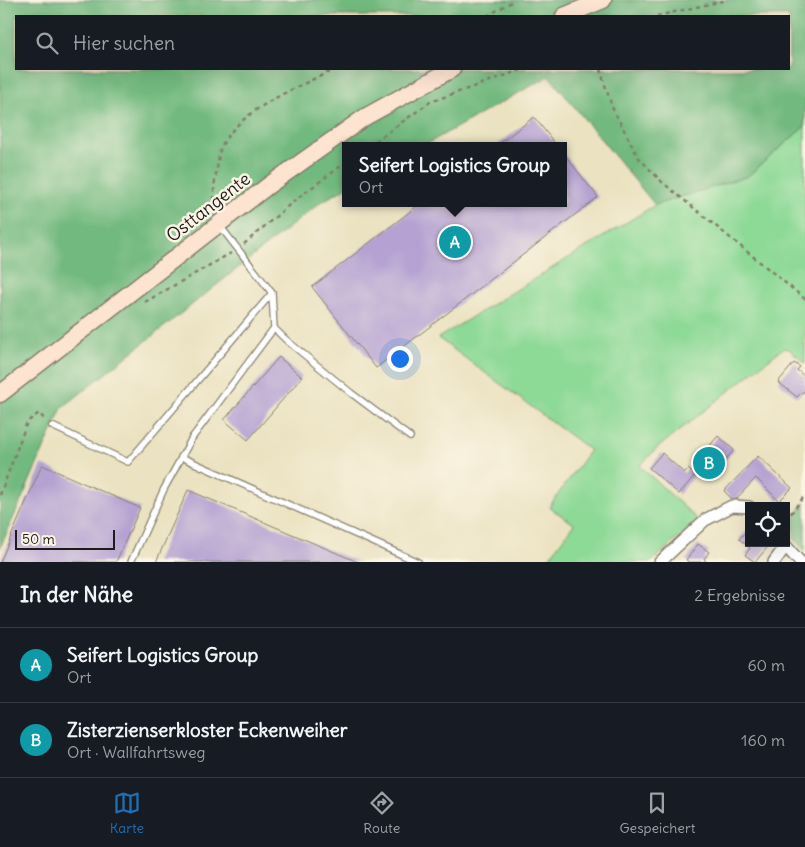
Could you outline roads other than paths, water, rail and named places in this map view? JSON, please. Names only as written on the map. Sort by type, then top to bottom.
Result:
[{"type":"main road","points":[[566,15],[603,0]]},
{"type":"main road","name":"Osttangente","points":[[0,394],[269,185],[365,117],[450,70]]},
{"type":"street","points":[[660,562],[705,520],[732,506],[745,507]]},
{"type":"street","points":[[774,562],[783,547]]},
{"type":"street","points":[[786,547],[800,562]]},
{"type":"lane","points":[[219,224],[272,293],[274,328],[284,339],[350,392],[410,437]]},
{"type":"lane","points":[[52,426],[128,462],[272,293]]},
{"type":"lane","points":[[131,562],[164,488],[192,438],[274,328]]},
{"type":"lane","points":[[181,457],[418,562]]},
{"type":"place","name":"Seifert Logistics Group","points":[[455,242]]},
{"type":"place","name":"Zisterzienserkloster Eckenweiher","points":[[709,463]]}]
